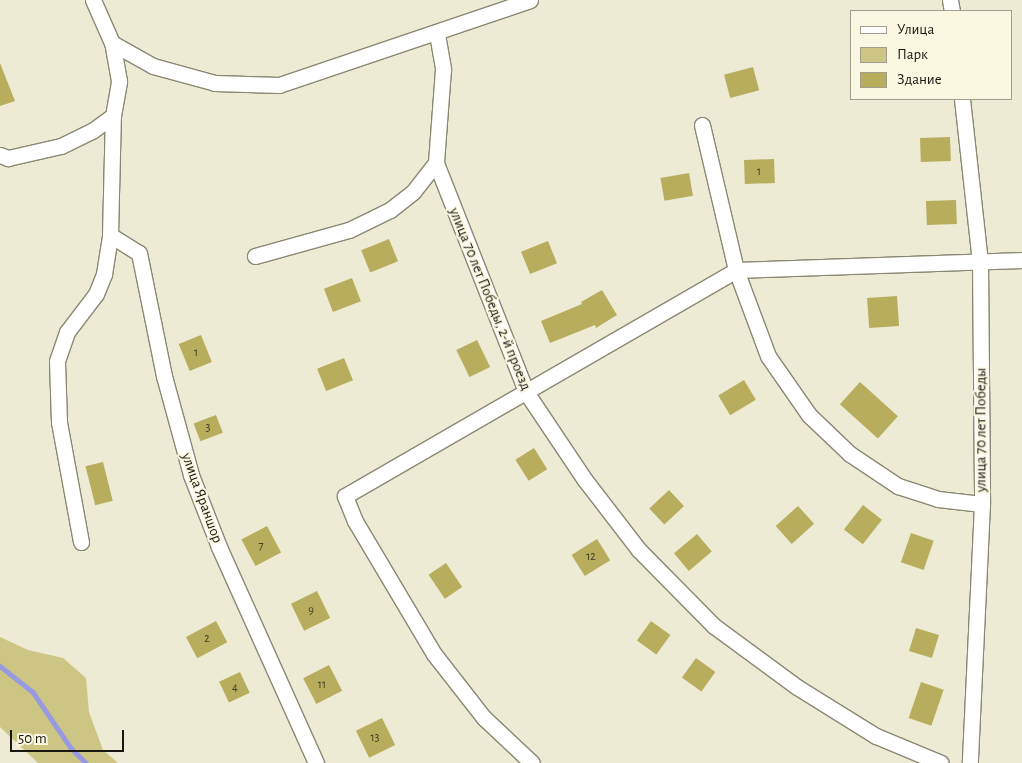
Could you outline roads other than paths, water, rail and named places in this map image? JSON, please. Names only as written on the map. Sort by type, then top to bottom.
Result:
[{"type":"street","points":[[81,542],[59,422],[57,361],[67,332],[99,288],[104,274],[110,235],[113,116],[119,81],[112,43],[93,0]]},
{"type":"street","points":[[112,43],[153,66],[215,83],[279,85],[437,34],[530,0]]},
{"type":"street","name":"улица 70 лет Победы, 2-й проезд","points":[[437,34],[443,69],[436,163],[526,392],[585,480],[639,550],[714,626],[797,687],[876,736],[941,763]]},
{"type":"street","name":"улица 70 лет Победы","points":[[962,100],[980,261],[982,504],[970,763]]},
{"type":"street","points":[[0,155],[8,158],[61,146],[92,131],[113,116]]},
{"type":"street","points":[[702,125],[736,270],[768,356],[809,415],[850,454],[898,486],[938,499],[982,504]]},
{"type":"street","points":[[255,256],[349,230],[390,210],[413,192],[436,163]]},
{"type":"street","name":"улица Яраншор","points":[[110,235],[140,253],[164,376],[191,475],[219,547],[316,763]]},
{"type":"street","points":[[532,763],[484,718],[434,654],[355,521],[345,496],[736,270],[1022,260]]},
{"type":"waterway","points":[[0,666],[33,692],[71,748],[86,763]]}]
